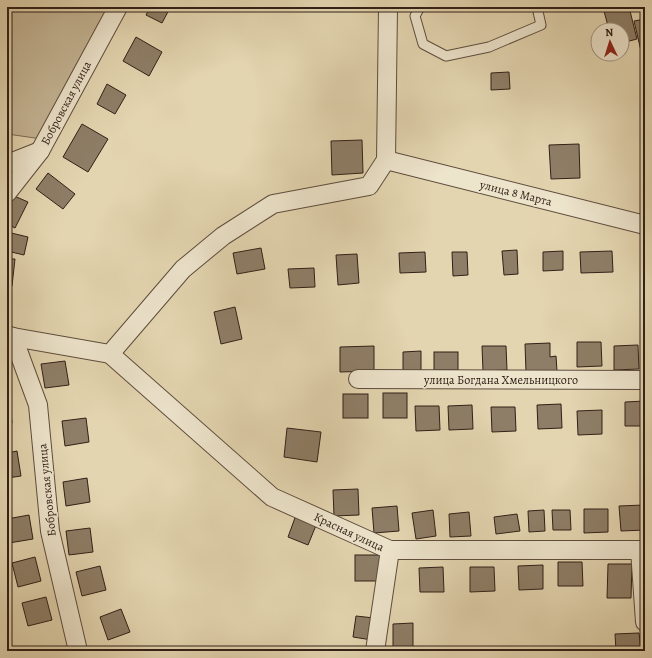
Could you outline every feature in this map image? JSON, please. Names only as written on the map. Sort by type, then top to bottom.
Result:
[{"type":"street","name":"Бобровская улица","points":[[7,193],[40,151],[118,7]]},
{"type":"street","points":[[10,336],[110,354],[183,269],[223,236],[274,204],[369,186],[386,160],[388,7]]},
{"type":"street","points":[[7,164],[40,151]]},
{"type":"street","name":"улица 8 Марта","points":[[386,160],[645,225]]},
{"type":"street","name":"Бобровская улица","points":[[10,336],[38,405],[50,531],[78,651]]},
{"type":"street","name":"Красная улица","points":[[110,354],[272,497],[390,550],[642,550]]},
{"type":"street","name":"улица Богдана Хмельницкого","points":[[358,379],[645,380]]},
{"type":"street","points":[[375,651],[390,550]]},
{"type":"street","points":[[642,550],[645,622]]},
{"type":"lane","points":[[420,7],[415,16],[423,44],[446,56],[488,47],[541,25],[537,7]]},
{"type":"shaded area","points":[[7,7],[112,7],[42,139],[7,134]]},
{"type":"building","points":[[150,7],[170,8],[162,23],[146,15]]},
{"type":"building","points":[[620,7],[629,7],[637,39],[630,41],[630,22],[607,22],[604,11]]},
{"type":"building","points":[[645,19],[645,54],[642,55],[634,21]]},
{"type":"building","points":[[136,37],[162,52],[149,76],[123,61]]},
{"type":"building","points":[[509,72],[510,89],[491,90],[491,73]]},
{"type":"building","points":[[107,84],[126,95],[115,114],[97,104]]},
{"type":"building","points":[[82,124],[108,139],[88,172],[63,157]]},
{"type":"building","points":[[362,140],[363,173],[332,175],[331,141]]},
{"type":"building","points":[[579,144],[580,178],[551,179],[549,145]]},
{"type":"building","points":[[48,173],[75,194],[63,209],[36,189]]},
{"type":"building","points":[[12,195],[28,202],[15,228],[7,224],[7,204]]},
{"type":"building","points":[[7,232],[28,237],[24,255],[7,251]]},
{"type":"building","points":[[261,248],[265,269],[237,274],[233,253]]},
{"type":"building","points":[[517,250],[518,274],[504,275],[502,251]]},
{"type":"building","points":[[563,251],[563,270],[543,271],[543,252]]},
{"type":"building","points":[[612,251],[613,272],[581,273],[580,252]]},
{"type":"building","points":[[425,252],[426,272],[400,273],[399,253]]},
{"type":"building","points":[[452,252],[467,252],[468,275],[453,276]]},
{"type":"building","points":[[357,254],[359,283],[338,285],[336,255]]},
{"type":"building","points":[[7,259],[15,259],[12,286],[7,286]]},
{"type":"building","points":[[314,268],[315,287],[290,288],[288,269]]},
{"type":"building","points":[[235,307],[242,339],[221,344],[214,312]]},
{"type":"building","points":[[577,342],[601,342],[602,366],[577,367]]},
{"type":"building","points":[[550,343],[550,357],[556,356],[557,371],[526,372],[525,344]]},
{"type":"building","points":[[638,345],[639,369],[614,370],[614,346]]},
{"type":"building","points":[[374,346],[374,371],[340,372],[340,347]]},
{"type":"building","points":[[482,346],[506,346],[507,370],[483,371]]},
{"type":"building","points":[[421,351],[421,372],[403,372],[403,352]]},
{"type":"building","points":[[434,352],[458,352],[458,370],[434,370]]},
{"type":"building","points":[[65,361],[69,385],[45,388],[41,364]]},
{"type":"building","points":[[383,393],[407,393],[407,418],[383,418]]},
{"type":"building","points":[[343,394],[368,394],[368,418],[343,418]]},
{"type":"building","points":[[7,399],[9,399],[12,423],[7,424]]},
{"type":"building","points":[[645,401],[645,426],[625,426],[625,402]]},
{"type":"building","points":[[561,404],[562,428],[538,429],[537,405]]},
{"type":"building","points":[[472,405],[473,429],[449,430],[448,406]]},
{"type":"building","points":[[415,406],[439,406],[440,430],[416,431]]},
{"type":"building","points":[[491,407],[515,407],[516,431],[492,432]]},
{"type":"building","points":[[602,410],[602,434],[578,435],[577,411]]},
{"type":"building","points":[[86,418],[89,442],[65,446],[62,421]]},
{"type":"building","points":[[287,428],[321,432],[317,462],[284,457]]},
{"type":"building","points":[[17,451],[21,476],[7,478],[7,453]]},
{"type":"building","points":[[87,478],[90,502],[66,506],[63,482]]},
{"type":"building","points":[[358,489],[359,515],[334,516],[333,490]]},
{"type":"building","points":[[644,505],[645,530],[621,531],[619,506]]},
{"type":"building","points":[[397,506],[399,531],[374,533],[372,508]]},
{"type":"building","points":[[584,509],[608,509],[608,532],[584,533]]},
{"type":"building","points":[[433,510],[436,536],[416,539],[412,513]]},
{"type":"building","points":[[544,510],[545,531],[529,532],[528,511]]},
{"type":"building","points":[[552,510],[570,510],[571,530],[553,530]]},
{"type":"building","points":[[469,512],[471,536],[450,537],[449,514]]},
{"type":"building","points":[[517,514],[520,531],[496,534],[494,517]]},
{"type":"building","points":[[29,515],[33,539],[9,543],[7,519]]},
{"type":"building","points":[[296,515],[317,523],[308,545],[288,537]]},
{"type":"building","points":[[90,528],[93,552],[69,555],[66,531]]},
{"type":"building","points":[[355,555],[380,555],[380,581],[355,581]]},
{"type":"building","points":[[35,557],[41,581],[18,587],[12,563]]},
{"type":"building","points":[[558,562],[582,562],[583,586],[558,586]]},
{"type":"building","points":[[608,564],[632,564],[631,598],[607,598]]},
{"type":"building","points":[[543,565],[543,589],[519,590],[518,566]]},
{"type":"building","points":[[100,566],[106,590],[82,596],[76,572]]},
{"type":"building","points":[[443,567],[444,592],[420,592],[419,568]]},
{"type":"building","points":[[470,567],[494,567],[495,591],[470,592]]},
{"type":"building","points":[[46,597],[52,620],[28,626],[22,603]]},
{"type":"building","points":[[121,609],[130,632],[108,640],[100,617]]},
{"type":"building","points":[[356,616],[374,618],[372,640],[353,637]]},
{"type":"building","points":[[413,623],[413,651],[393,651],[393,624]]},
{"type":"building","points":[[639,633],[641,651],[616,651],[615,634]]}]
